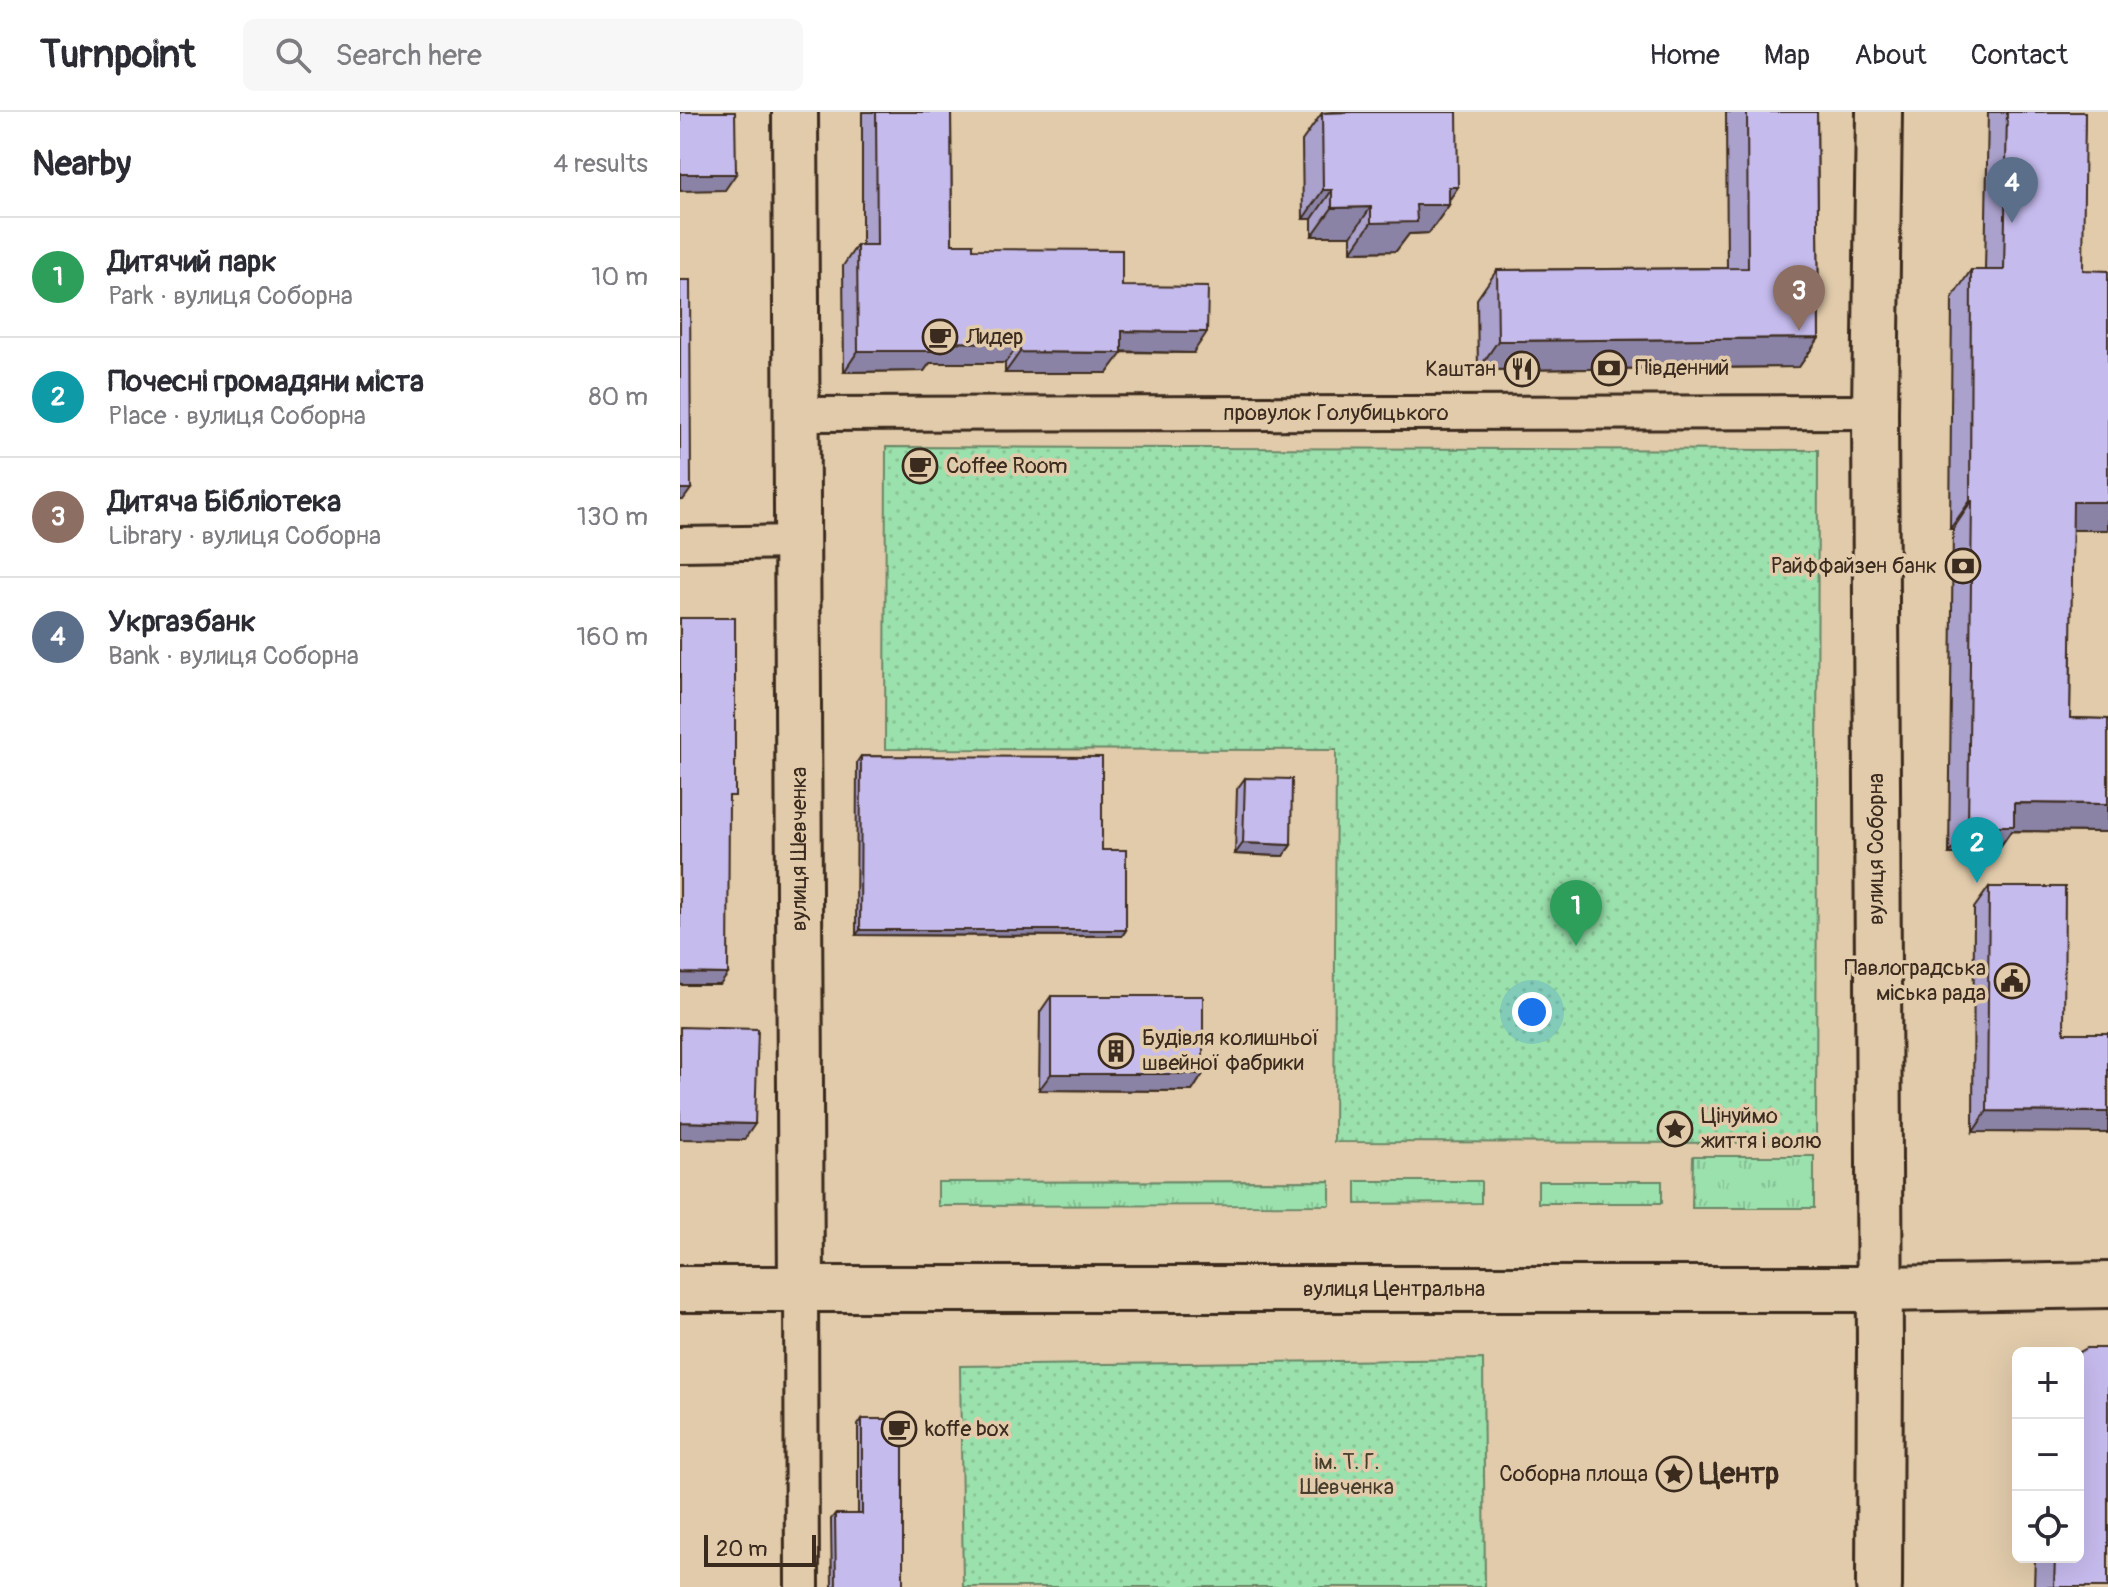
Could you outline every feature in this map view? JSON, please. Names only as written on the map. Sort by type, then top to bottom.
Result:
[{"type":"street","name":"вулиця Шевченка","points":[[795,112],[802,1587]]},
{"type":"street","name":"вулиця Соборна","points":[[1879,112],[1875,412],[1879,1587]]},
{"type":"street","name":"провулок Голубицького","points":[[797,414],[1875,412]]},
{"type":"street","points":[[680,544],[797,542]]},
{"type":"street","name":"вулиця Центральна","points":[[680,1289],[1880,1289],[2108,1285]]},
{"type":"green space","points":[[886,447],[1818,450],[1816,1143],[1334,1142],[1336,750],[885,749]]},
{"type":"green space","points":[[1693,1156],[1814,1156],[1814,1208],[1692,1208]]},
{"type":"green space","points":[[1330,1181],[1330,1205],[938,1206],[938,1182]]},
{"type":"green space","points":[[1356,1181],[1481,1181],[1481,1203],[1356,1204]]},
{"type":"green space","points":[[1538,1181],[1662,1181],[1662,1203],[1538,1203]]},
{"type":"green space","name":"ім. Т. Г. Шевченка","points":[[1483,1359],[1485,1587],[963,1587],[960,1366]]},
{"type":"building","points":[[680,112],[735,112],[736,174],[680,174]]},
{"type":"building","points":[[876,112],[951,112],[952,244],[973,244],[973,249],[1122,250],[1122,286],[1208,287],[1207,332],[1122,331],[1122,353],[1020,352],[1020,343],[938,342],[938,351],[858,351],[857,245],[877,245]]},
{"type":"building","points":[[1457,112],[1458,187],[1449,187],[1449,205],[1416,205],[1417,222],[1371,223],[1371,207],[1332,208],[1332,190],[1323,190],[1322,113]]},
{"type":"building","points":[[1747,112],[1817,112],[1819,338],[1498,341],[1497,270],[1748,268]]},
{"type":"building","points":[[2007,112],[2085,112],[2083,270],[2108,271],[2108,502],[2073,502],[2070,718],[2108,719],[2108,804],[2014,803],[2014,826],[1968,826],[1971,270],[2004,270]]},
{"type":"building","points":[[680,280],[690,280],[691,489],[680,489]]},
{"type":"building","points":[[680,618],[735,618],[735,796],[729,796],[728,974],[680,973]]},
{"type":"building","points":[[861,756],[1102,757],[1102,850],[1126,850],[1126,930],[860,930]]},
{"type":"building","points":[[1245,778],[1292,779],[1291,845],[1243,843]]},
{"type":"building","name":"Павлоградська міська рада","points":[[1989,887],[2065,887],[2064,1033],[2108,1033],[2108,1112],[1987,1111]]},
{"type":"building","name":"Будівля колишньої швейної фабрики","points":[[1051,996],[1203,996],[1203,1074],[1051,1074]]},
{"type":"building","points":[[680,1027],[758,1029],[755,1124],[680,1122]]},
{"type":"building","points":[[2108,1348],[2108,1587],[2054,1587],[2055,1563],[2084,1563],[2084,1350]]},
{"type":"building","points":[[862,1419],[903,1419],[903,1587],[836,1587],[835,1514],[862,1514]]},
{"type":"place","name":"Укргазбанк","points":[[2012,223]]},
{"type":"place","name":"Дитяча Бiблiотека","points":[[1799,331]]},
{"type":"place","name":"Лидер","points":[[940,337]]},
{"type":"place","name":"Пiвденний","points":[[1609,368]]},
{"type":"place","name":"Каштан","points":[[1522,369]]},
{"type":"place","name":"Coffee Room","points":[[920,466]]},
{"type":"place","name":"Райффайзен банк","points":[[1963,566]]},
{"type":"place","name":"Почесні громадяни міста","points":[[1977,883]]},
{"type":"place","name":"Дитячий парк","points":[[1576,946]]},
{"type":"place","name":"Павлоградська міська рада","points":[[2012,981]]},
{"type":"place","name":"Будівля колишньої швейної фабрики","points":[[1116,1051]]},
{"type":"place","name":"Цінуймо життя і волю","points":[[1675,1129]]},
{"type":"place","name":"koffe box","points":[[899,1429]]},
{"type":"place","name":"Соборна площа","points":[[1674,1474]]},
{"type":"district","name":"Центр","points":[[1739,1473]]}]
